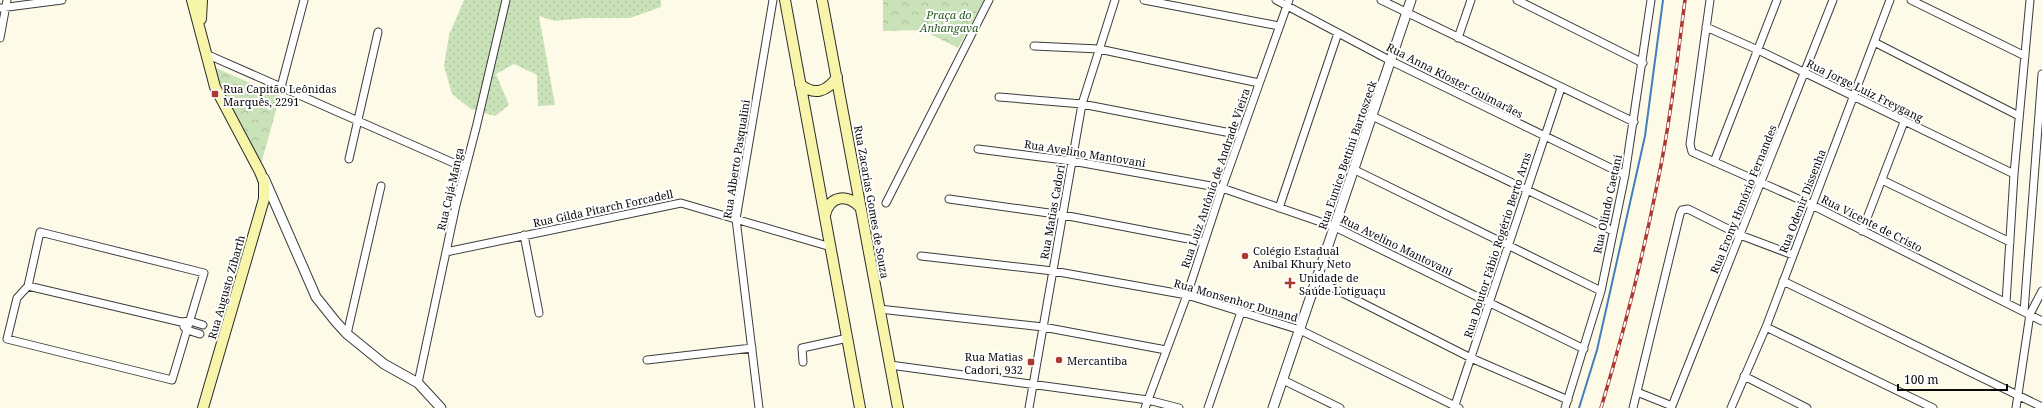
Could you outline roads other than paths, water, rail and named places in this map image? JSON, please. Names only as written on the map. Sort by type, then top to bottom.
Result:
[{"type":"main road","name":"Rua Augusto Zibarth","points":[[195,0],[206,54],[217,92],[264,182],[264,199],[203,408]]},
{"type":"main road","name":"Rua Zacarias Gomes de Souza","points":[[822,0],[898,408]]},
{"type":"main road","points":[[786,3],[860,408]]},
{"type":"main road","points":[[800,84],[807,90],[815,92],[824,90],[832,85],[837,78]]},
{"type":"main road","points":[[825,215],[827,207],[832,201],[839,198],[847,198],[860,207]]},
{"type":"street","points":[[0,38],[3,8],[7,0]]},
{"type":"street","points":[[3,8],[62,0]]},
{"type":"street","points":[[281,87],[304,0]]},
{"type":"street","name":"Rua Cajá-Manga","points":[[418,383],[465,168],[506,0]]},
{"type":"street","name":"Rua Alberto Pasqualini","points":[[759,408],[736,219],[773,0]]},
{"type":"street","points":[[886,203],[989,0]]},
{"type":"street","name":"Rua Matias Cadori","points":[[1029,408],[1082,104],[1115,0]]},
{"type":"street","points":[[1144,0],[1279,26]]},
{"type":"street","name":"Rua Anna Kloster Guimarães","points":[[1276,0],[1288,3],[1338,33],[1545,137],[1625,175]]},
{"type":"street","points":[[1381,0],[1634,122]]},
{"type":"street","name":"Rua Eunice Bettini Bartoszeck","points":[[1274,408],[1411,0]]},
{"type":"street","points":[[1458,38],[1471,0]]},
{"type":"street","points":[[1517,0],[1643,63]]},
{"type":"street","name":"Rua Olindo Caetani","points":[[1565,408],[1601,291],[1625,175],[1643,63],[1651,0]]},
{"type":"street","points":[[1706,27],[1710,0]]},
{"type":"street","points":[[1714,162],[1777,0]]},
{"type":"street","name":"Rua Erony Honório Fernandes","points":[[1637,392],[1672,406],[1833,0]]},
{"type":"street","name":"Rua Odenir Dissenha","points":[[1731,408],[1766,327],[1890,0]]},
{"type":"street","points":[[1911,0],[2025,56]]},
{"type":"street","points":[[2006,303],[2014,174],[2030,0]]},
{"type":"street","points":[[771,10],[774,5],[786,3]]},
{"type":"street","name":"Rua Luiz Antônio de Andrade Vieira","points":[[1145,408],[1187,295],[1222,188],[1288,3]]},
{"type":"street","name":"Rua Jorge Luiz Freygang","points":[[1706,27],[1758,50],[2014,174]]},
{"type":"street","name":"Rua Vicente de Cristo","points":[[1706,27],[1691,149],[1694,154],[1761,182],[1812,206],[2042,321]]},
{"type":"street","points":[[349,159],[378,32]]},
{"type":"street","points":[[1279,208],[1338,33]]},
{"type":"street","points":[[1874,42],[2019,116]]},
{"type":"street","points":[[1034,46],[1099,49],[1259,83]]},
{"type":"street","points":[[206,54],[465,168]]},
{"type":"street","points":[[2016,408],[2027,313],[2039,159],[2042,74]]},
{"type":"street","name":"Rua Doutor Fábio Rogério Berto Arns","points":[[1456,407],[1561,88]]},
{"type":"street","points":[[999,97],[1082,104],[1241,135]]},
{"type":"street","points":[[1372,116],[1613,231]]},
{"type":"street","points":[[1862,231],[1904,122]]},
{"type":"street","name":"Rua Avelino Mantovani","points":[[978,149],[1072,161],[1222,188],[1335,226],[1584,349]]},
{"type":"street","points":[[1355,170],[1601,291]]},
{"type":"street","points":[[260,172],[275,202],[316,297],[347,334],[384,364],[418,383],[441,408]]},
{"type":"street","points":[[1882,180],[2010,242]]},
{"type":"street","points":[[347,334],[381,186]]},
{"type":"street","points":[[949,199],[1063,215],[1204,242]]},
{"type":"street","name":"Rua Gilda Pitarch Forcadell","points":[[446,252],[681,203],[831,247]]},
{"type":"street","points":[[1633,408],[1682,210],[1688,210],[1740,235],[1793,255]]},
{"type":"street","points":[[40,232],[204,274],[172,380],[7,339],[17,298],[28,286],[40,232]]},
{"type":"street","points":[[524,236],[539,313]]},
{"type":"street","name":"Rua Monsenhor Dunand","points":[[921,256],[1053,271],[1187,295],[1300,330],[1456,407]]},
{"type":"street","points":[[1317,280],[1471,358],[1568,400]]},
{"type":"street","points":[[1783,281],[2042,407]]},
{"type":"street","points":[[28,286],[180,322],[190,321],[203,325]]},
{"type":"street","points":[[2027,313],[2042,291]]},
{"type":"street","points":[[880,309],[1043,327],[1166,350]]},
{"type":"street","points":[[1208,408],[1241,312]]},
{"type":"street","points":[[180,322],[187,330],[200,334]]},
{"type":"street","points":[[1766,327],[1933,408]]},
{"type":"street","points":[[803,362],[801,350],[804,346],[848,338]]},
{"type":"street","points":[[647,360],[752,348]]},
{"type":"street","points":[[890,365],[1148,400],[1179,408]]},
{"type":"street","points":[[1744,376],[1807,408]]},
{"type":"street","points":[[1283,380],[1340,408]]},
{"type":"waterway","points":[[1579,408],[1597,350],[1645,136],[1663,0]]},
{"type":"railway","points":[[1601,408],[1632,298],[1662,162],[1685,0]]},
{"type":"place","name":"Rua Capitão Leônidas Marquês, 2291","points":[[215,94]]},
{"type":"place","name":"Colégio Estadual Anibal Khury Neto","points":[[1245,256]]},
{"type":"place","name":"Unidade de Saúde Lotiguaçu","points":[[1290,283]]},
{"type":"place","name":"Mercantiba","points":[[1059,360]]},
{"type":"place","name":"Rua Matias Cadori, 932","points":[[1031,362]]},
{"type":"park label","name":"Praça do Anhangava","points":[[949,20]]}]
